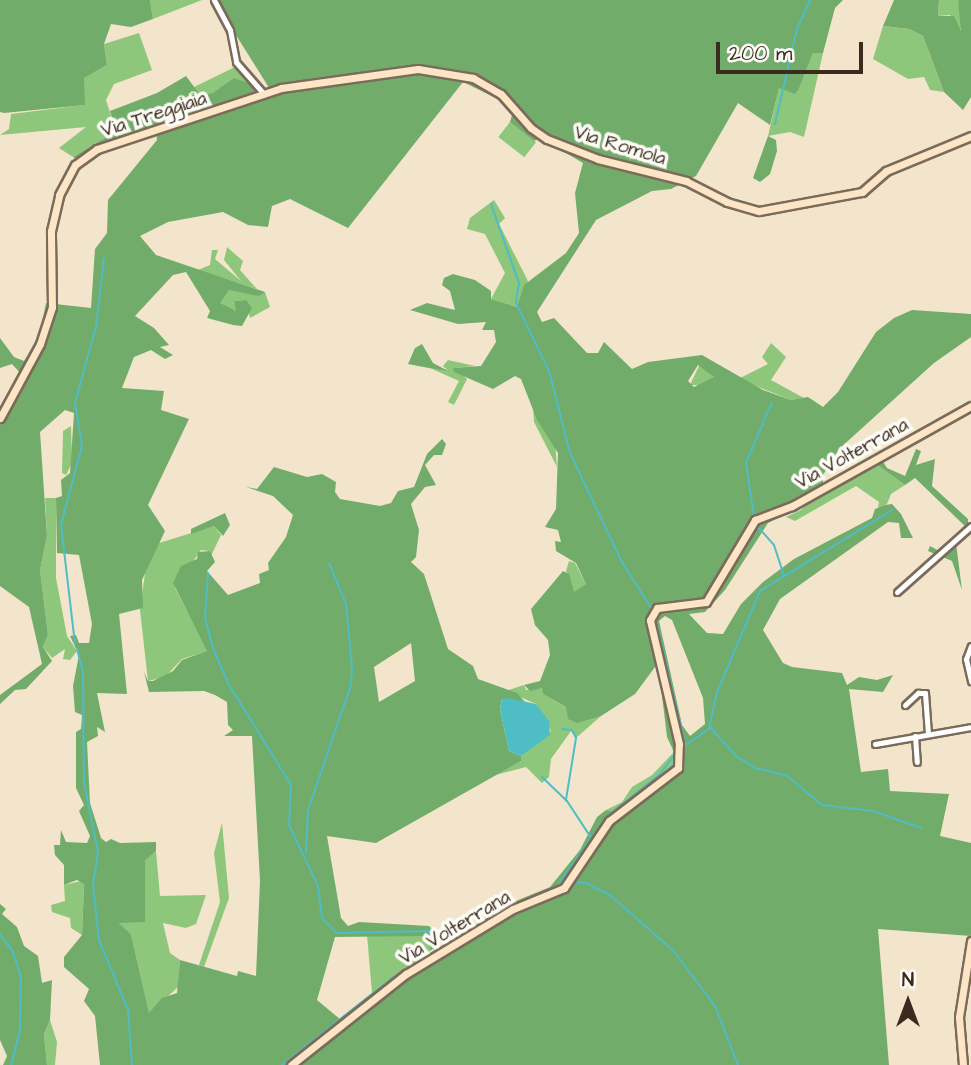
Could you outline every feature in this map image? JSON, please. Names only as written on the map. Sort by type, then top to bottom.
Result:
[{"type":"street","points":[[214,0],[230,30],[236,62],[264,94]]},
{"type":"street","name":"Via Romola","points":[[264,94],[281,88],[418,69],[461,75],[501,94],[531,128],[547,139],[598,159],[686,181],[727,202],[759,211],[862,192],[886,171],[971,136]]},
{"type":"street","name":"Via Treggiaia","points":[[0,418],[40,344],[52,307],[51,231],[60,195],[75,165],[97,149],[264,94]]},
{"type":"street","name":"Via Volterrana","points":[[291,1065],[406,974],[513,909],[564,888],[601,830],[678,768],[680,748],[654,612],[706,602],[755,520],[792,506],[869,458],[900,447],[945,417],[971,406]]},
{"type":"street","points":[[897,592],[971,526]]},
{"type":"street","points":[[971,646],[966,659],[971,681]]},
{"type":"street","points":[[905,705],[918,693],[925,693],[928,734]]},
{"type":"street","points":[[875,744],[971,727]]},
{"type":"street","points":[[915,736],[917,762]]},
{"type":"street","points":[[963,1065],[960,1017],[971,941]]},
{"type":"green space","points":[[0,0],[150,0],[153,19],[131,27],[111,24],[104,44],[107,65],[84,78],[85,105],[4,113],[0,112]]},
{"type":"green space","points":[[150,0],[202,0],[153,19]]},
{"type":"green space","points":[[214,0],[843,0],[835,8],[823,53],[813,53],[799,89],[795,94],[779,88],[770,125],[738,103],[696,176],[671,189],[652,191],[596,220],[537,312],[542,322],[554,318],[587,353],[598,353],[604,342],[632,369],[648,362],[702,355],[763,390],[791,400],[808,397],[823,407],[838,392],[876,332],[894,318],[912,310],[971,314],[971,337],[934,363],[839,449],[823,475],[823,495],[768,523],[725,590],[705,612],[689,614],[707,633],[723,634],[741,604],[763,582],[794,559],[872,518],[875,509],[885,505],[892,504],[901,514],[913,538],[901,538],[899,523],[888,522],[780,599],[763,630],[783,663],[792,667],[842,673],[847,685],[859,677],[877,680],[893,675],[883,692],[849,689],[861,772],[888,769],[890,791],[949,794],[940,836],[971,843],[971,936],[878,929],[889,1065],[100,1065],[95,1016],[84,1001],[89,989],[64,967],[64,957],[82,935],[84,884],[77,880],[64,885],[64,865],[55,855],[54,845],[60,845],[61,830],[66,842],[87,843],[90,836],[79,811],[84,805],[76,788],[76,732],[81,729],[82,715],[75,712],[73,686],[79,655],[70,636],[76,635],[79,643],[89,643],[92,624],[79,555],[57,553],[56,498],[62,496],[61,480],[70,473],[74,413],[65,410],[40,432],[47,536],[40,570],[48,635],[43,647],[52,661],[26,689],[15,690],[0,704],[0,695],[42,664],[29,607],[0,586],[0,418],[22,375],[12,364],[0,368],[0,338],[14,357],[24,361],[39,338],[46,303],[91,308],[95,249],[107,233],[108,200],[157,140],[156,130],[80,161],[73,157],[116,131],[110,111],[157,93],[186,76],[201,96],[213,93],[234,78],[271,91]],"holes":[[[463,82],[498,99],[512,115],[510,122],[534,141],[540,138],[583,163],[575,193],[579,233],[566,253],[524,285],[517,307],[491,299],[491,291],[475,280],[453,274],[444,278],[442,285],[450,291],[455,310],[427,303],[410,310],[458,324],[486,322],[482,330],[494,330],[496,342],[481,366],[453,368],[454,372],[493,389],[515,376],[521,379],[537,420],[558,453],[556,509],[545,527],[558,530],[561,542],[555,541],[556,551],[576,563],[586,584],[574,592],[569,574],[563,571],[531,609],[535,625],[548,640],[550,655],[540,681],[524,685],[530,691],[542,688],[543,694],[566,707],[568,719],[577,723],[601,716],[635,694],[658,663],[667,737],[674,752],[680,753],[678,768],[620,813],[606,810],[597,817],[580,850],[550,887],[506,905],[341,1020],[317,1000],[335,937],[427,936],[430,951],[444,940],[440,936],[448,933],[445,930],[437,934],[429,926],[359,922],[348,926],[341,918],[327,836],[376,843],[521,761],[521,756],[509,751],[500,709],[502,699],[525,702],[517,693],[478,679],[473,666],[448,649],[424,574],[411,562],[416,557],[419,530],[411,504],[425,487],[436,485],[425,465],[434,455],[442,455],[446,444],[442,439],[427,454],[414,487],[398,491],[391,503],[380,506],[340,499],[335,492],[336,482],[322,474],[307,477],[274,467],[257,489],[246,487],[273,496],[293,515],[286,537],[268,563],[269,570],[259,574],[260,583],[228,595],[207,571],[215,562],[210,551],[198,552],[197,559],[181,566],[173,583],[207,651],[182,660],[173,671],[153,681],[148,681],[144,672],[149,692],[204,691],[227,702],[228,725],[233,730],[224,736],[252,736],[260,881],[256,976],[238,971],[237,976],[180,960],[177,993],[162,998],[149,1013],[131,934],[119,923],[145,922],[145,861],[156,851],[156,842],[120,843],[111,839],[106,842],[101,838],[90,803],[87,742],[98,736],[97,727],[105,732],[97,693],[127,694],[119,614],[143,608],[142,580],[165,531],[148,505],[189,419],[161,410],[164,391],[122,388],[134,357],[151,350],[165,359],[173,355],[160,347],[169,345],[154,328],[135,316],[173,275],[186,272],[210,311],[207,318],[233,325],[242,326],[252,308],[246,300],[234,301],[236,311],[220,303],[229,290],[259,296],[265,292],[156,255],[140,236],[168,222],[223,212],[248,225],[268,227],[272,206],[290,199],[348,228]],[[698,365],[714,377],[694,387],[688,381]],[[665,616],[672,620],[703,698],[705,724],[690,736],[682,725],[659,621]],[[411,643],[415,681],[379,702],[374,667]]]},
{"type":"green space","points":[[894,0],[939,0],[938,16],[954,16],[961,31],[958,0],[971,0],[971,97],[963,110],[944,92],[923,36],[909,29],[883,26]]},
{"type":"green space","points":[[939,0],[958,0],[964,31],[956,27],[950,15],[938,16]]},
{"type":"green space","points":[[883,26],[909,29],[923,36],[944,92],[930,90],[924,77],[908,79],[873,59]]},
{"type":"green space","points":[[139,33],[152,70],[114,84],[106,100],[116,131],[73,157],[59,148],[86,127],[0,135],[9,129],[11,114],[84,105],[83,78],[107,65],[104,44]]},
{"type":"green space","points":[[813,53],[823,53],[804,137],[790,132],[768,136],[779,87],[799,89]]},
{"type":"green space","points":[[237,66],[256,88],[234,79],[213,94],[200,96],[194,87]]},
{"type":"green space","points":[[510,122],[536,142],[524,157],[498,137]]},
{"type":"green space","points":[[768,136],[776,140],[777,151],[770,174],[760,182],[753,178]]},
{"type":"green space","points":[[494,200],[505,218],[499,224],[528,281],[517,307],[491,299],[505,273],[485,234],[467,229],[470,218]]},
{"type":"green space","points":[[227,247],[243,261],[240,270],[257,289],[198,270],[210,265],[212,250],[218,250],[215,259],[241,281],[224,260]]},
{"type":"green space","points":[[229,290],[265,292],[270,307],[250,318],[246,300],[234,301],[237,311],[228,309],[219,303]]},
{"type":"green space","points":[[771,343],[786,357],[771,380],[804,398],[791,400],[738,379],[768,364],[762,357]]},
{"type":"green space","points":[[422,344],[433,363],[450,372],[408,364],[415,348]]},
{"type":"green space","points":[[448,360],[475,366],[455,368],[467,379],[454,405],[448,402],[459,381],[430,368],[449,372],[443,366]]},
{"type":"green space","points":[[700,364],[714,377],[702,385],[690,385]]},
{"type":"green space","points":[[533,409],[555,442],[557,467],[534,422]]},
{"type":"green space","points":[[71,426],[72,463],[66,475],[62,473],[63,431]]},
{"type":"green space","points":[[916,449],[921,451],[916,465],[935,459],[932,486],[968,519],[968,529],[915,478],[905,485],[869,459],[878,454],[887,468],[905,476]]},
{"type":"green space","points":[[869,459],[905,485],[891,494],[887,504],[878,508],[879,502],[856,486],[795,521],[786,517],[801,510],[823,486]]},
{"type":"green space","points":[[45,498],[56,498],[56,578],[67,636],[77,651],[70,660],[63,659],[65,649],[52,658],[43,647],[48,635],[40,570],[47,536]]},
{"type":"green space","points":[[225,513],[230,525],[223,536],[214,526],[191,534],[191,529]]},
{"type":"green space","points":[[214,526],[221,535],[211,556],[209,551],[201,550],[175,588],[208,651],[182,659],[165,677],[148,681],[140,610],[145,573],[159,543]]},
{"type":"green space","points":[[958,538],[956,543],[962,590],[952,561],[928,551],[930,546],[941,552]]},
{"type":"green space","points":[[569,561],[575,563],[586,584],[574,593],[566,571]]},
{"type":"green space","points":[[524,685],[526,690],[543,688],[543,694],[585,718],[601,716],[576,738],[571,731],[551,759],[549,777],[542,783],[526,767],[495,775],[521,761],[521,756],[551,731],[536,704],[506,691]]},
{"type":"green space","points":[[674,752],[680,752],[678,768],[620,813],[606,810],[622,802],[632,787],[652,775]]},
{"type":"green space","points":[[222,823],[229,898],[204,967],[199,965],[220,902],[214,853]]},
{"type":"green space","points":[[156,851],[160,896],[206,895],[196,924],[186,928],[163,923],[170,953],[180,960],[178,987],[149,1014],[131,934],[119,923],[145,861]]},
{"type":"green space","points":[[81,881],[84,884],[82,935],[71,928],[70,918],[52,912],[51,905],[65,901],[64,885]]},
{"type":"green space","points":[[0,904],[6,909],[2,914],[17,927],[24,946],[38,956],[42,983],[52,980],[50,1020],[44,1034],[47,1065],[3,1065],[7,1056],[0,1040]]},
{"type":"green space","points":[[367,935],[427,936],[430,951],[372,993]]},
{"type":"green space","points":[[50,1020],[57,1042],[55,1065],[47,1065],[44,1034]]},
{"type":"water","points":[[502,699],[536,704],[549,721],[550,735],[521,756],[509,751],[500,709]]},
{"type":"waterway","points":[[775,124],[797,29],[810,0]]},
{"type":"waterway","points":[[491,204],[519,283],[516,303],[549,371],[570,453],[622,562],[653,611]]},
{"type":"waterway","points":[[76,399],[96,327],[104,258]]},
{"type":"waterway","points":[[75,402],[82,446],[61,525],[75,644]]},
{"type":"waterway","points":[[754,517],[746,463],[772,402]]},
{"type":"waterway","points":[[683,747],[709,729],[717,692],[760,591],[892,510]]},
{"type":"waterway","points":[[757,526],[774,545],[784,575]]},
{"type":"waterway","points":[[306,852],[308,810],[351,685],[352,667],[346,604],[329,563]]},
{"type":"waterway","points":[[208,573],[205,617],[212,646],[228,683],[291,785],[289,825],[318,886],[322,918],[337,933],[429,931],[433,949]]},
{"type":"waterway","points":[[655,616],[685,743]]},
{"type":"waterway","points":[[77,649],[83,672],[84,782],[98,853],[93,885],[99,940],[128,1010],[132,1065]]},
{"type":"waterway","points":[[710,727],[736,756],[755,768],[786,775],[822,805],[873,811],[921,828]]},
{"type":"waterway","points":[[562,729],[572,730],[576,738],[566,800]]},
{"type":"waterway","points":[[557,887],[605,818],[659,775],[676,753]]},
{"type":"waterway","points":[[542,777],[567,801],[590,836]]},
{"type":"waterway","points":[[573,882],[586,883],[611,896],[673,950],[715,1006],[738,1065]]},
{"type":"waterway","points":[[497,915],[532,897]]},
{"type":"waterway","points":[[0,934],[13,952],[21,976],[20,1030],[11,1065]]},
{"type":"waterway","points":[[282,1065],[392,978],[444,947]]}]
